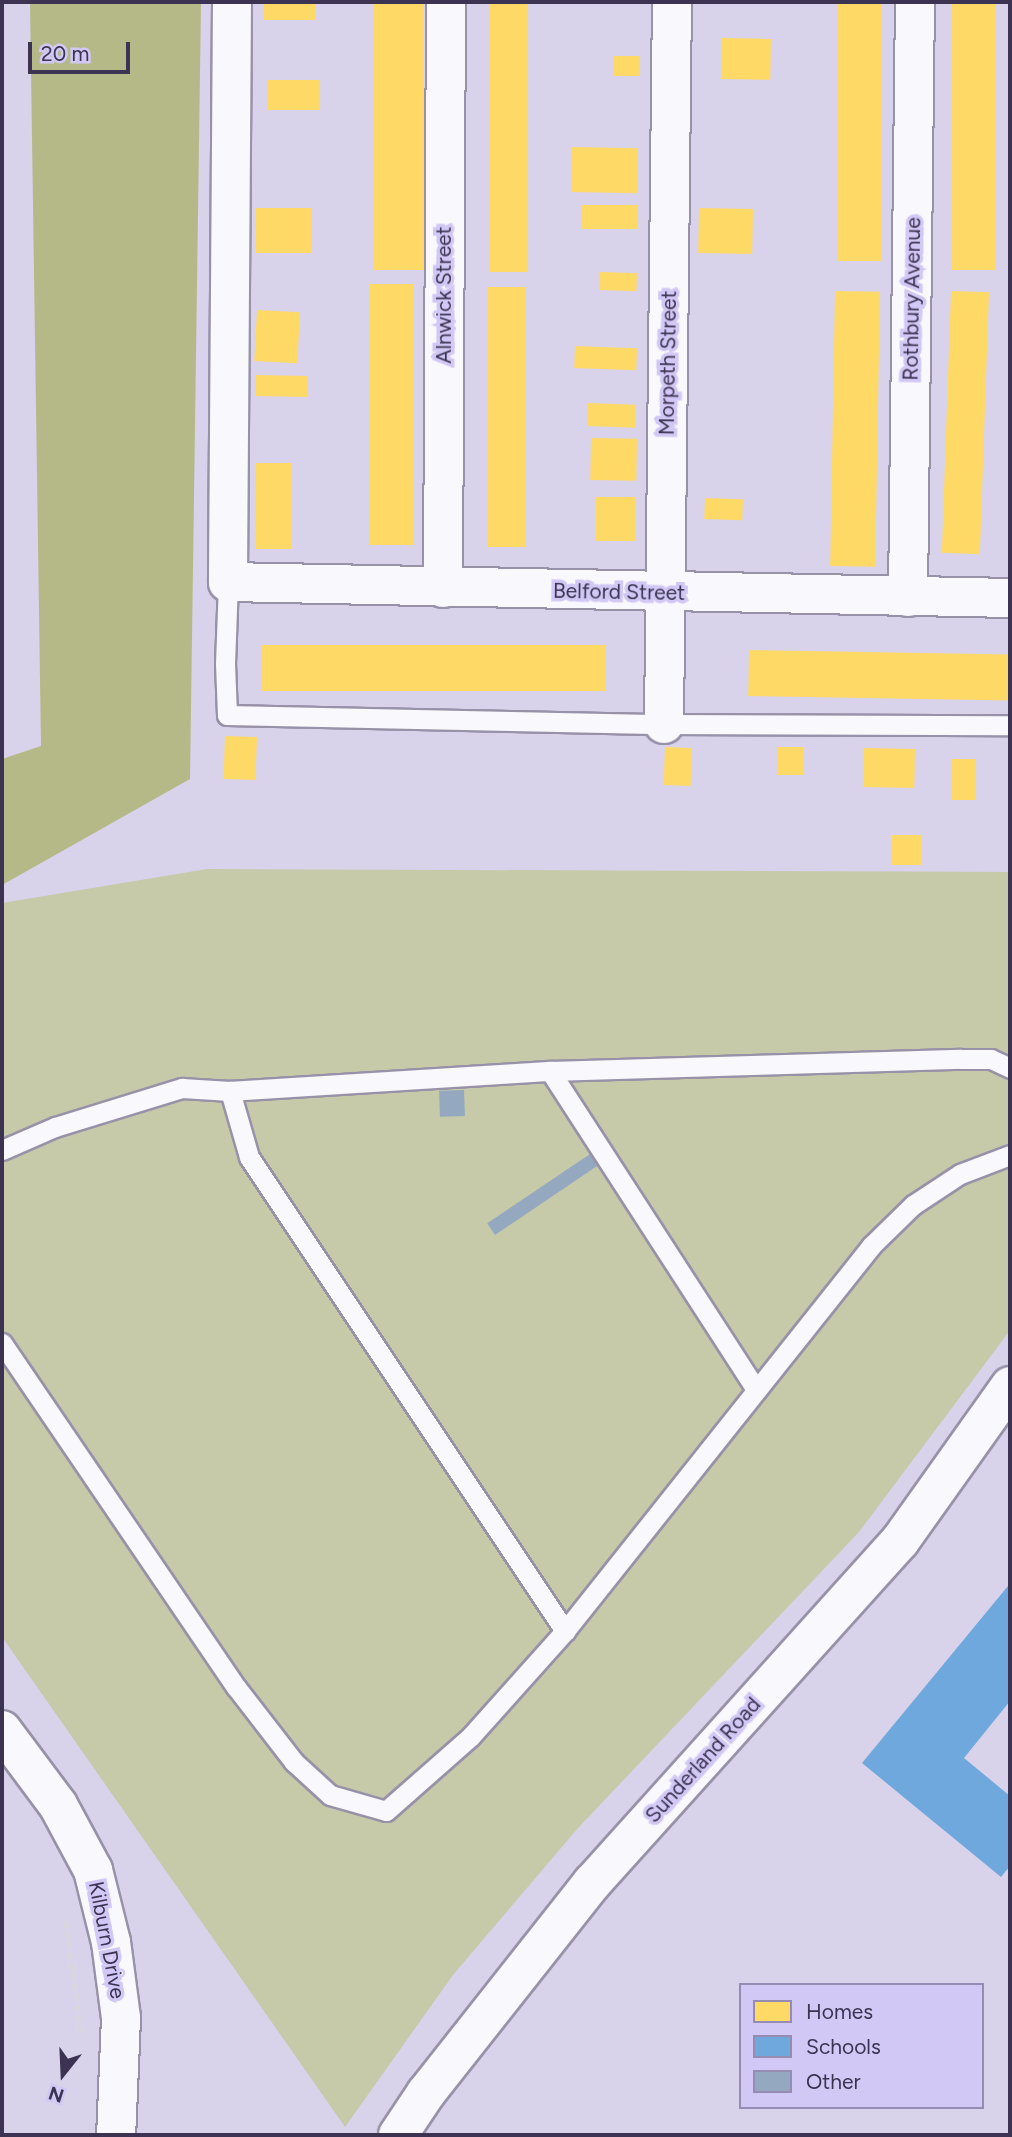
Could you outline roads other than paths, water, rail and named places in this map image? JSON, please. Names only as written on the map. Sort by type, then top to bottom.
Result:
[{"type":"street","points":[[228,582],[232,2]]},
{"type":"street","name":"Alnwick Street","points":[[443,588],[446,2]]},
{"type":"street","name":"Morpeth Street","points":[[664,724],[672,2]]},
{"type":"street","name":"Rothbury Avenue","points":[[908,597],[915,2]]},
{"type":"street","name":"Belford Street","points":[[228,582],[1010,598]]},
{"type":"street","name":"Sunderland Road","points":[[398,2135],[426,2093],[592,1883],[900,1541],[1010,1386]]},
{"type":"street","name":"Kilburn Drive","points":[[2,1730],[58,1805],[93,1870],[111,1942],[121,2018],[116,2135]]},
{"type":"lane","points":[[228,582],[225,663],[227,715],[664,724],[1010,725]]},
{"type":"lane","points":[[2,1150],[55,1127],[182,1088],[230,1091],[551,1071],[961,1059],[991,1059],[1010,1068]]},
{"type":"lane","points":[[551,1071],[755,1390]]},
{"type":"lane","points":[[230,1091],[250,1157],[565,1631]]},
{"type":"lane","points":[[2,1343],[236,1687],[294,1762],[330,1795],[386,1811],[471,1736],[565,1631],[871,1246],[913,1205],[960,1174],[1010,1155]]}]
